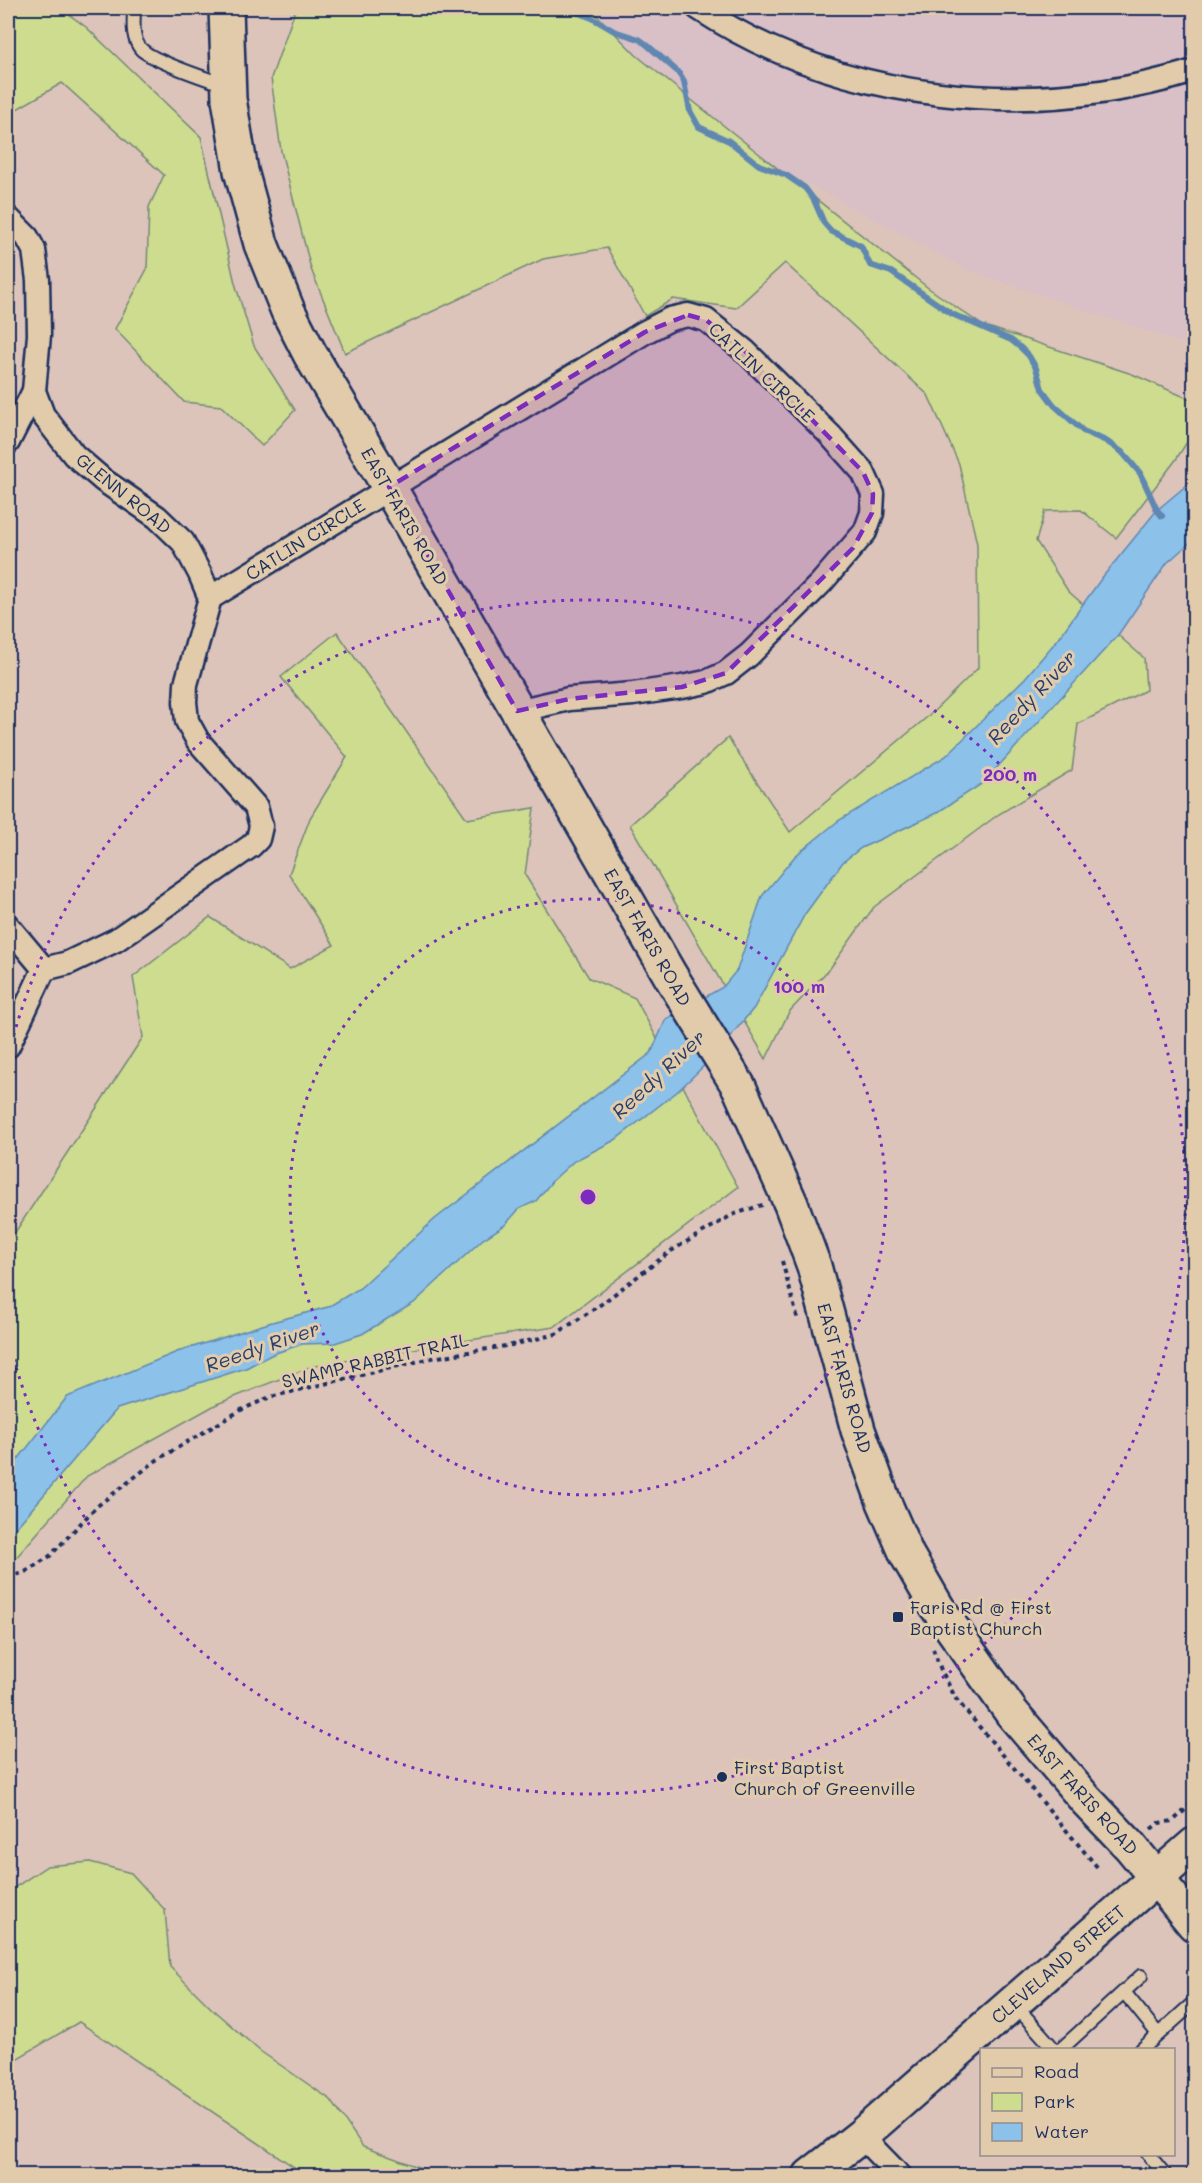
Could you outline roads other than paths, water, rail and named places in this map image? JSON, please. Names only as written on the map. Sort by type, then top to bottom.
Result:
[{"type":"main road","name":"EAST FARIS ROAD","points":[[226,8],[229,87],[241,171],[261,244],[288,311],[670,975],[739,1087],[775,1164],[810,1256],[858,1430],[884,1502],[907,1555],[937,1607],[1012,1713],[1157,1877],[1194,1924]]},
{"type":"main road","name":"CLEVELAND STREET","points":[[810,2175],[861,2136],[1194,1845]]},
{"type":"street","points":[[699,8],[739,32],[817,66],[850,77],[929,93],[984,99],[1082,96],[1127,88],[1194,71]]},
{"type":"street","name":"GLENN ROAD","points":[[8,218],[27,237],[34,250],[38,280],[39,335],[34,391],[43,415],[74,455],[103,480],[157,517],[183,542],[210,598]]},
{"type":"street","name":"CATLIN CIRCLE","points":[[210,598],[645,332],[670,319],[688,315],[706,320],[745,351],[830,435],[863,472],[873,494],[872,513],[865,532],[821,583],[749,655],[726,673],[706,682],[682,687],[569,699],[517,711]]},
{"type":"street","points":[[8,442],[34,391]]},
{"type":"street","points":[[44,969],[68,963],[116,940],[258,839],[261,826],[256,807],[198,741],[186,721],[186,684],[210,598]]},
{"type":"street","points":[[8,926],[44,969]]},
{"type":"street","points":[[8,1046],[44,969]]},
{"type":"street","points":[[861,2136],[900,2175]]},
{"type":"lane","points":[[134,8],[133,30],[141,48],[169,64],[229,87]]},
{"type":"lane","points":[[1061,2048],[1142,1976]]},
{"type":"lane","points":[[1124,1992],[1158,2034]]},
{"type":"lane","points":[[1013,2003],[1054,2048]]},
{"type":"lane","points":[[1142,2048],[1191,2005]]},
{"type":"lane","points":[[1150,2156],[1166,2175]]},
{"type":"water","name":"Reedy River","points":[[1194,479],[1194,539],[1167,563],[1118,635],[983,783],[935,814],[861,848],[843,862],[805,914],[754,1008],[714,1056],[678,1091],[615,1140],[574,1161],[553,1180],[536,1201],[519,1209],[505,1225],[483,1239],[414,1303],[362,1334],[335,1343],[302,1344],[273,1354],[246,1368],[117,1409],[8,1537],[8,1472],[67,1397],[177,1352],[328,1307],[360,1288],[435,1219],[651,1053],[666,1019],[723,987],[737,970],[762,896],[795,856],[838,821],[946,756],[1025,678],[1058,639],[1101,579],[1157,510]]},
{"type":"waterway","points":[[565,8],[592,18],[614,31],[639,39],[646,44],[678,72],[684,82],[690,111],[699,127],[729,141],[759,165],[786,175],[805,188],[814,200],[824,223],[831,231],[861,246],[870,265],[891,272],[952,314],[1011,340],[1021,348],[1036,368],[1042,389],[1054,405],[1083,431],[1106,441],[1122,452],[1140,473],[1162,516]]},
{"type":"place","name":"Faris Rd @ First Baptist Church","points":[[898,1617]]},
{"type":"place","name":"First Baptist Church of Greenville","points":[[722,1777]]}]
